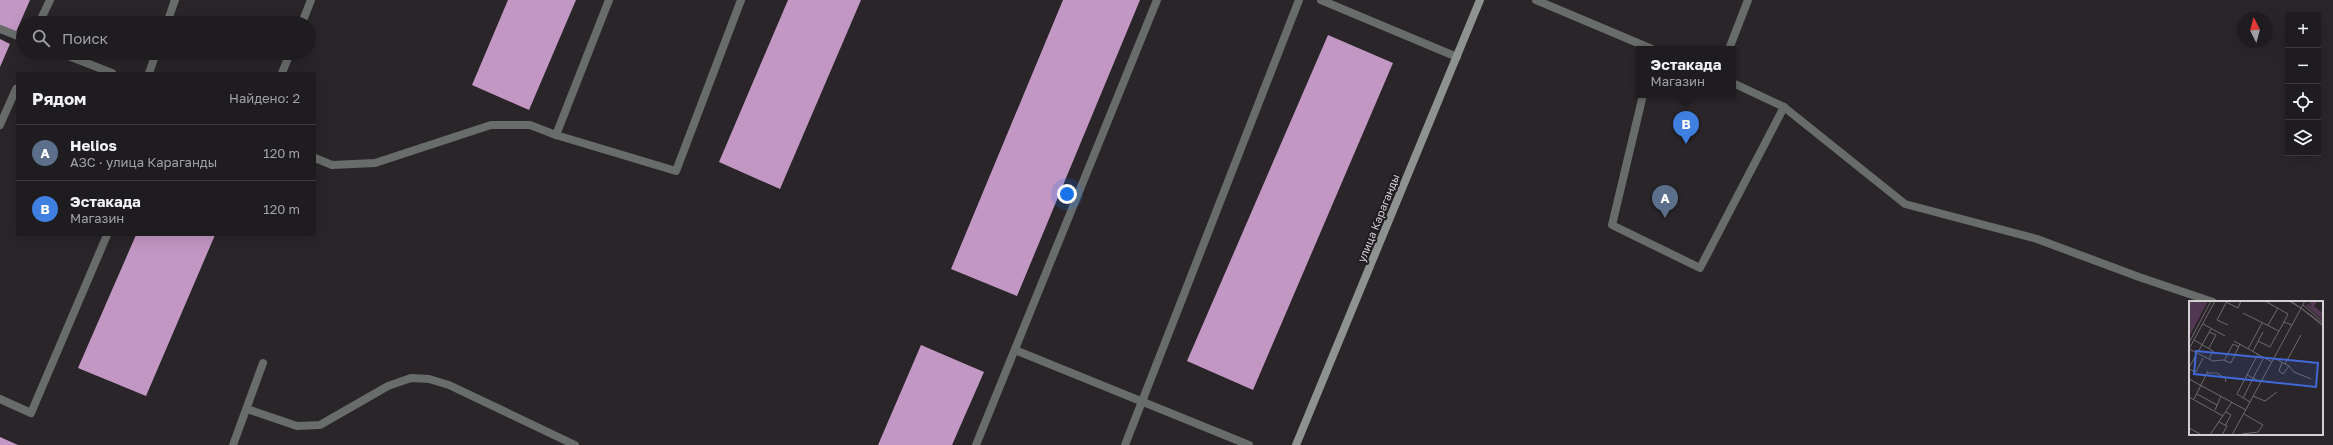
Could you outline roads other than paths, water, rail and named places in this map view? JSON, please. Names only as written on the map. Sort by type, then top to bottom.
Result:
[{"type":"main road","name":"улица Караганды","points":[[1296,445],[1480,0]]},
{"type":"street","points":[[42,16],[50,0]]},
{"type":"street","points":[[170,16],[176,0]]},
{"type":"street","points":[[305,16],[311,0]]},
{"type":"street","points":[[556,135],[609,0]]},
{"type":"street","points":[[316,158],[332,164],[375,163],[491,125],[530,125],[556,135],[676,170],[742,0]]},
{"type":"street","points":[[976,445],[1157,0]]},
{"type":"street","points":[[1124,445],[1299,0]]},
{"type":"street","points":[[1321,0],[1457,56]]},
{"type":"street","points":[[1536,0],[1645,46]]},
{"type":"street","points":[[1730,46],[1748,0]]},
{"type":"street","points":[[0,29],[16,35]]},
{"type":"street","points":[[79,60],[109,72]]},
{"type":"street","points":[[149,72],[154,60]]},
{"type":"street","points":[[282,72],[287,60]]},
{"type":"street","points":[[1736,84],[1784,107],[1905,204],[2037,239],[2210,301]]},
{"type":"street","points":[[0,125],[16,89]]},
{"type":"street","points":[[1642,98],[1612,225],[1700,268],[1784,107]]},
{"type":"street","points":[[0,399],[31,413],[107,236]]},
{"type":"street","points":[[1015,350],[1249,445]]},
{"type":"street","points":[[233,445],[264,364]]},
{"type":"street","points":[[247,409],[297,426],[320,425],[388,386],[411,378],[429,379],[449,385],[575,445]]},
{"type":"place","name":"Эстакада","points":[[1686,144]]},
{"type":"place","name":"Helios","points":[[1665,218]]}]
